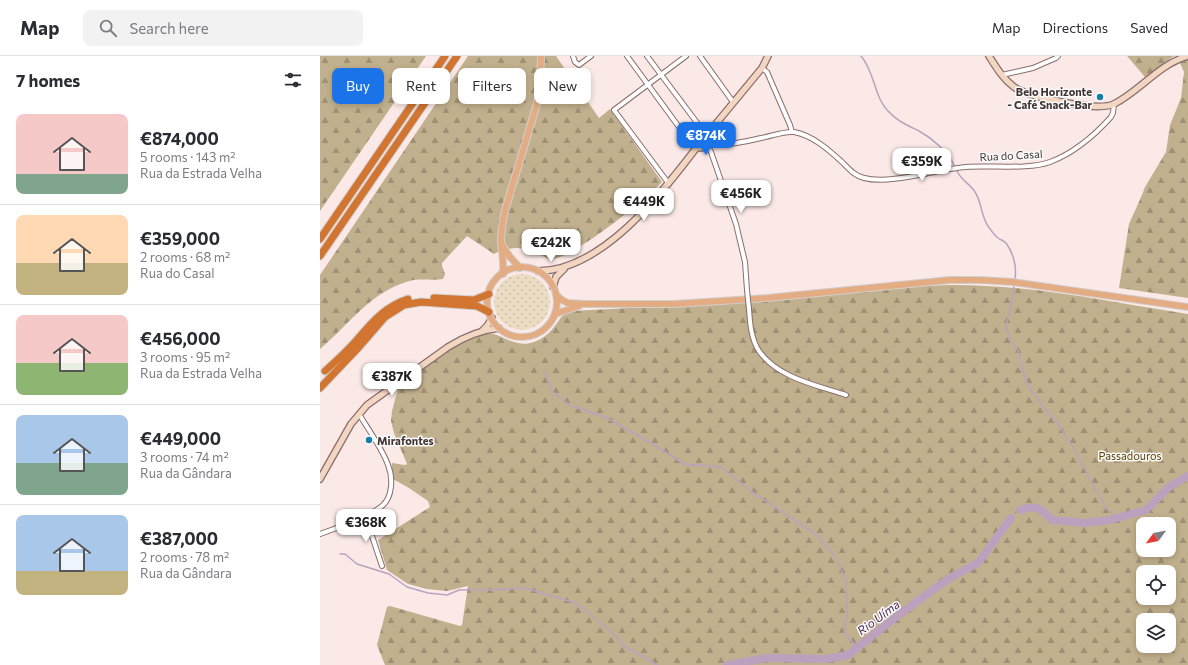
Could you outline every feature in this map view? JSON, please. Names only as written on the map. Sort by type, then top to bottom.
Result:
[{"type":"highway","points":[[320,239],[445,56]]},
{"type":"highway","points":[[320,256],[457,56]]},
{"type":"highway","points":[[320,388],[325,375],[365,329],[388,308],[412,298],[420,297],[474,300],[489,294]]},
{"type":"highway","points":[[325,375],[370,336],[385,317],[390,313],[412,303],[421,302],[477,306],[490,315]]},
{"type":"main road","points":[[502,274],[502,222],[536,107],[540,87],[541,56]]},
{"type":"main road","points":[[704,137],[762,68],[768,56]]},
{"type":"main road","points":[[989,56],[1002,75],[1014,87],[1026,94],[1085,106],[1098,107],[1114,103],[1131,93],[1162,69],[1183,57]]},
{"type":"main road","points":[[481,331],[487,326],[490,315],[488,300],[489,294],[494,282],[502,274],[520,268],[538,271],[551,271],[565,267],[594,253],[609,243],[669,184],[696,145],[695,140],[698,137],[704,137]]},
{"type":"main road","points":[[696,145],[702,148],[707,144],[707,140],[704,137]]},
{"type":"main road","points":[[501,243],[510,257],[520,268]]},
{"type":"main road","points":[[553,287],[556,277],[565,267]]},
{"type":"main road","points":[[490,315],[499,328],[515,336],[534,335],[549,324],[555,314],[556,295],[547,278],[538,271]]},
{"type":"main road","points":[[556,295],[568,303],[674,304],[767,298],[950,280],[980,280],[1013,282],[1188,307]]},
{"type":"main road","points":[[555,314],[568,308],[585,304]]},
{"type":"main road","points":[[320,479],[351,424],[367,405],[461,339],[481,331],[499,328]]},
{"type":"street","points":[[573,56],[577,64],[580,64],[591,56]]},
{"type":"street","points":[[627,56],[690,142],[696,145]]},
{"type":"street","points":[[648,56],[704,132],[704,137]]},
{"type":"street","points":[[669,184],[614,110],[686,56]]},
{"type":"street","points":[[700,56],[733,102]]},
{"type":"street","points":[[1002,75],[1033,68],[1058,56]]},
{"type":"street","points":[[762,68],[766,72],[792,132],[752,141],[707,144],[736,224],[745,262],[750,329],[758,350],[777,370],[846,395]]},
{"type":"street","name":"Rua do Casal","points":[[792,132],[800,133],[812,139],[830,151],[855,174],[863,178],[874,180],[898,178],[965,167],[1032,165],[1049,162],[1067,154],[1084,143],[1111,117],[1114,103]]},
{"type":"street","points":[[320,534],[365,515],[382,506],[388,499],[391,479],[388,465],[359,414]]},
{"type":"street","points":[[365,515],[382,566]]},
{"type":"shaded area","points":[[517,274],[527,274],[542,282],[548,291],[550,302],[548,313],[542,322],[527,330],[517,330],[506,325],[499,318],[494,307],[494,297],[499,286],[506,279]]},
{"type":"green space","points":[[320,56],[426,56],[418,68],[392,68],[393,104],[320,211]]},
{"type":"green space","points":[[468,56],[556,56],[564,68],[534,68],[534,104],[589,104],[599,118],[610,109],[662,182],[608,228],[559,257],[549,259],[530,250],[520,248],[509,249],[494,254],[467,236],[442,263],[445,274],[443,279],[409,281],[395,286],[371,301],[320,349],[320,275],[436,104],[450,104],[450,83],[458,71],[458,104],[526,104],[526,68],[460,68]]},
{"type":"green space","points":[[1127,56],[1174,56],[1145,77]]},
{"type":"green space","points":[[1188,60],[1188,298],[1119,288],[1129,224],[1145,187],[1166,152],[1170,125],[1181,98],[1184,72],[1180,63]]},
{"type":"green space","name":"Passadouros","points":[[979,285],[1009,287],[1099,299],[1188,314],[1188,665],[385,665],[377,645],[387,607],[390,606],[460,626],[462,625],[468,586],[447,591],[427,589],[408,584],[387,570],[378,540],[430,507],[428,501],[392,477],[392,463],[407,464],[394,433],[391,421],[399,385],[444,352],[467,339],[487,333],[498,335],[520,344],[527,344],[543,338],[552,330],[563,316],[571,311],[745,302],[927,286]]},
{"type":"waterway","points":[[861,56],[866,62],[880,99],[888,111],[906,125],[934,141],[954,165]]},
{"type":"waterway","points":[[957,171],[975,192],[988,226],[998,238],[1005,242],[1008,247],[1015,264],[1015,278]]},
{"type":"waterway","points":[[1014,286],[1011,307],[1006,325],[1010,339],[1018,351],[1025,378],[1030,389],[1054,418],[1071,444],[1106,508],[1117,518]]},
{"type":"waterway","points":[[544,371],[552,391],[569,405],[607,418],[684,464],[721,467],[752,492],[816,534],[836,558],[846,581],[847,612],[844,632],[857,648]]},
{"type":"waterway","name":"Rio Uíma","points":[[1020,510],[1031,508],[1042,510],[1052,520],[1085,523],[1110,520],[1146,510],[1169,487],[1188,476]]},
{"type":"waterway","name":"Rio Uíma","points":[[727,665],[767,658],[827,659],[848,655],[897,616],[948,579],[978,563],[1011,518]]},
{"type":"waterway","points":[[340,554],[345,554],[357,564],[389,574],[407,587],[428,593],[447,595],[459,590],[525,588],[576,603],[607,628],[626,647],[657,665]]},
{"type":"place","name":"Belo Horizonte - Café Snack-Bar","points":[[1100,97]]},
{"type":"place","name":"Mirafontes","points":[[369,440]]}]
